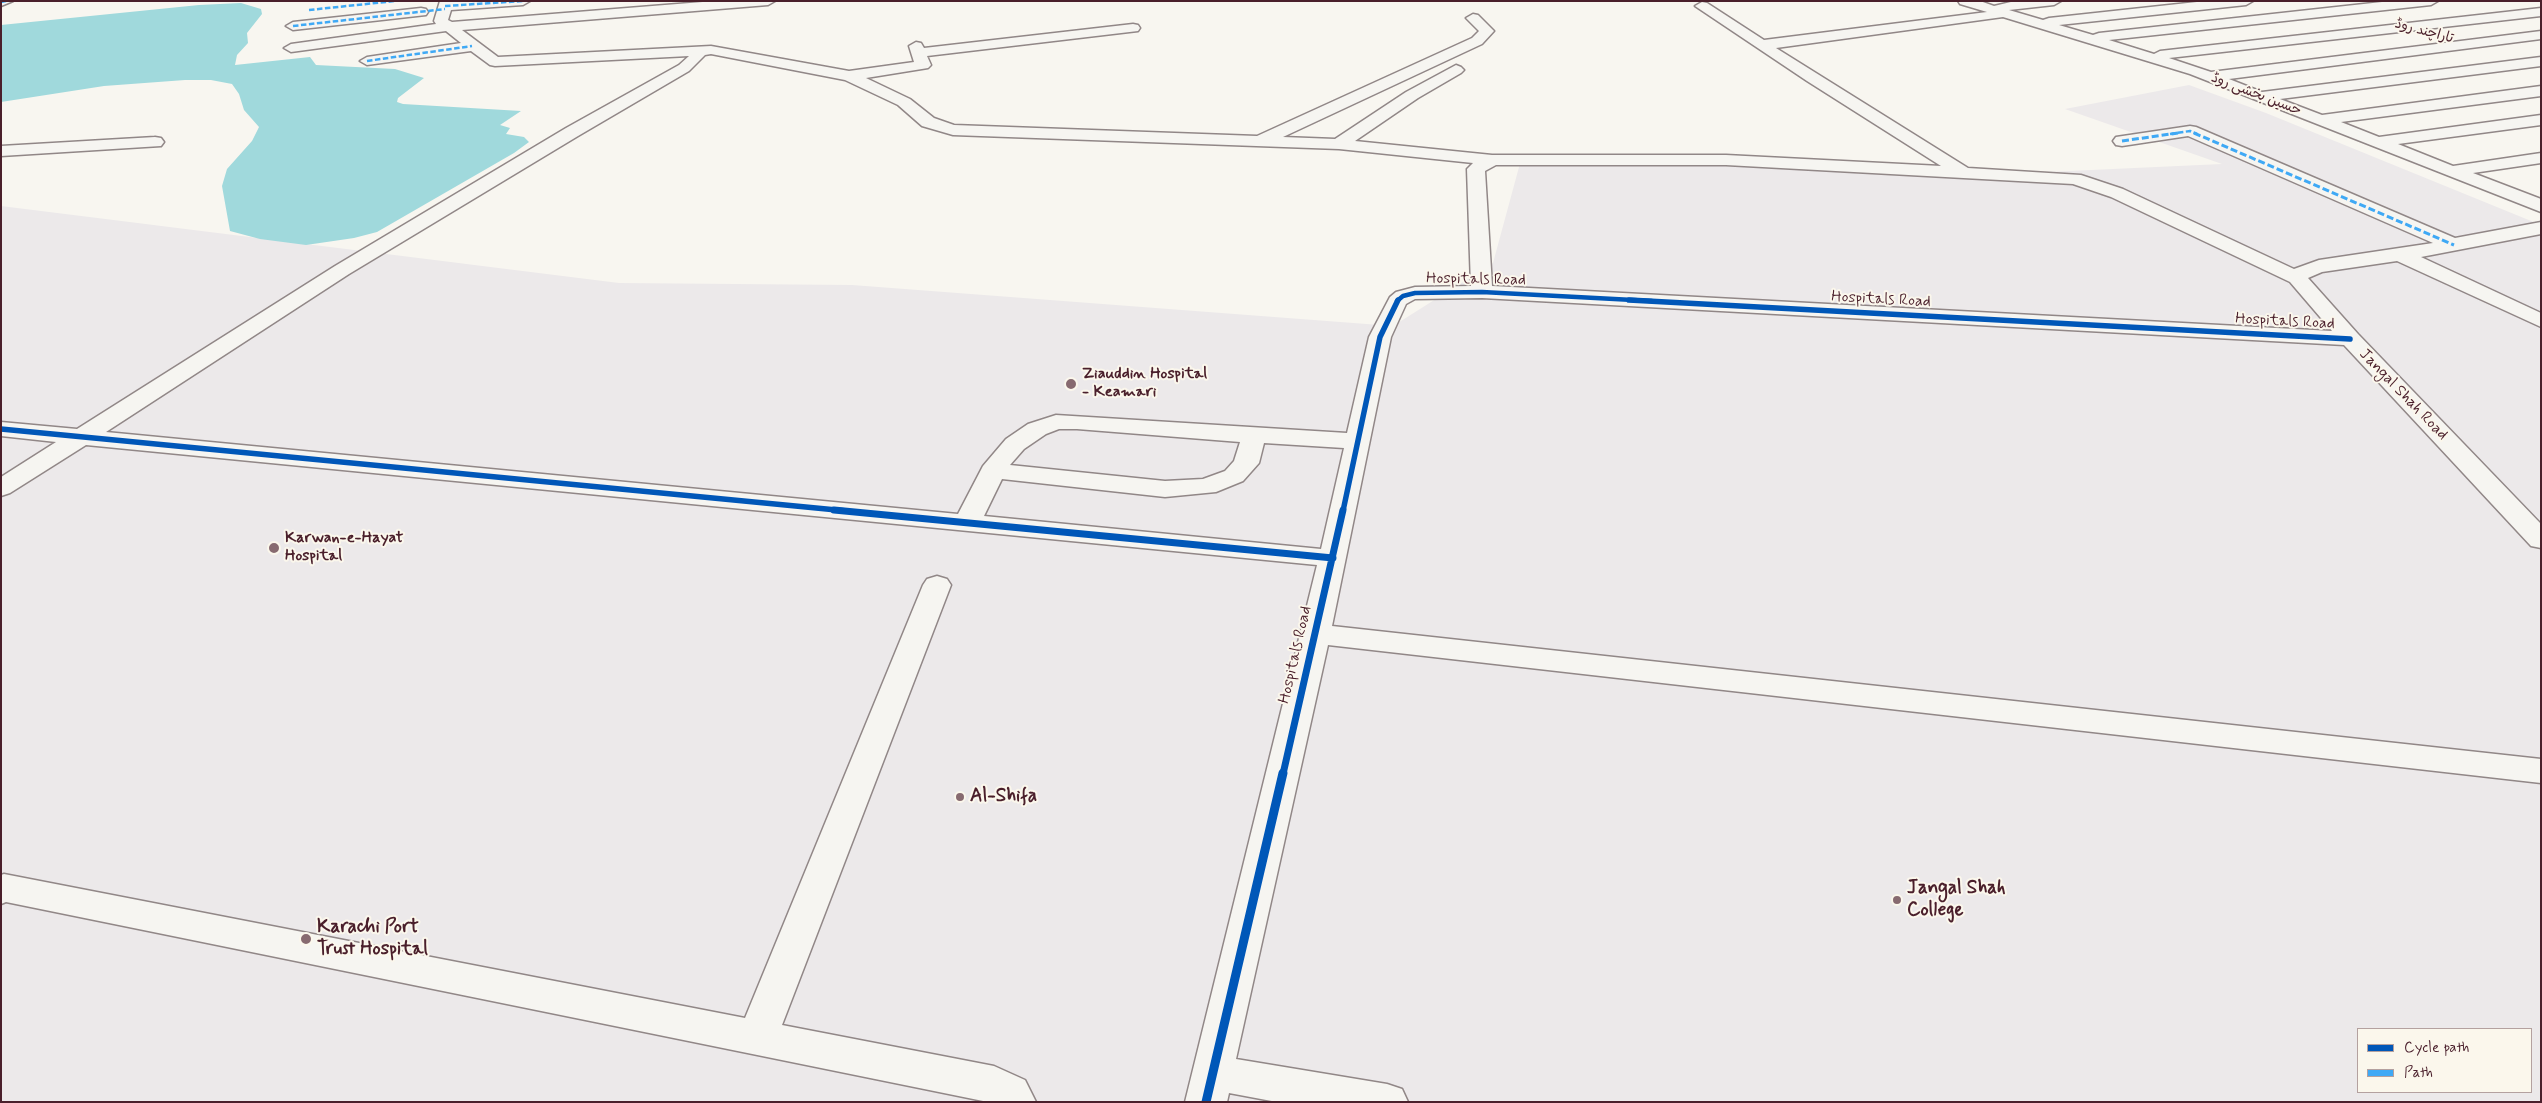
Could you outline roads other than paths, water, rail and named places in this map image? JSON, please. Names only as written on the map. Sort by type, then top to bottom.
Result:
[{"type":"street","points":[[1,2],[6,1]]},
{"type":"street","points":[[309,10],[395,1]]},
{"type":"street","points":[[293,26],[446,5],[523,1]]},
{"type":"street","points":[[291,48],[447,27],[768,1]]},
{"type":"street","name":"حسین بخشی روڈ","points":[[1966,1],[2209,76],[2541,206]]},
{"type":"street","points":[[1986,8],[2054,1]]},
{"type":"street","points":[[2038,24],[2246,1]]},
{"type":"street","name":"تاراچند روڈ","points":[[2307,1],[2539,62]]},
{"type":"street","points":[[2088,39],[2431,1]]},
{"type":"street","points":[[446,5],[441,22],[495,62],[504,63],[697,50],[725,52],[849,76],[904,102],[928,122],[942,129],[1339,144],[1492,160],[1726,160],[2075,179],[2096,184],[2297,278],[2304,271],[2318,266],[2400,255],[2541,228]]},
{"type":"street","points":[[1702,6],[1966,174]]},
{"type":"street","points":[[2149,57],[2541,12]]},
{"type":"street","points":[[1762,45],[2007,14]]},
{"type":"street","points":[[1259,141],[1477,41],[1487,31],[1474,18]]},
{"type":"street","points":[[920,53],[1133,28]]},
{"type":"street","points":[[2209,76],[2541,35]]},
{"type":"street","points":[[849,76],[924,65],[911,37]]},
{"type":"street","points":[[367,61],[472,46]]},
{"type":"street","points":[[1,488],[342,270],[572,132],[684,68],[698,56],[697,50]]},
{"type":"street","points":[[2260,96],[2539,62]]},
{"type":"street","points":[[1339,144],[1412,95],[1456,70]]},
{"type":"street","points":[[2320,120],[2541,91]]},
{"type":"street","points":[[2376,142],[2541,120]]},
{"type":"street","points":[[2122,141],[2190,131],[2454,245]]},
{"type":"street","points":[[1,151],[155,142]]},
{"type":"street","points":[[2451,171],[2541,158]]},
{"type":"street","points":[[1482,292],[1476,169],[1492,160]]},
{"type":"street","points":[[2485,184],[2522,179]]},
{"type":"street","points":[[2400,255],[2541,322]]},
{"type":"street","name":"Jangal Shah Road","points":[[2297,278],[2350,339],[2541,540]]},
{"type":"street","name":"Hospitals Road","points":[[1210,1088],[1333,558],[1380,337],[1397,301],[1403,296],[1415,293],[1482,292],[2350,339]]},
{"type":"street","points":[[967,523],[994,471],[1015,444],[1037,429],[1056,422],[1358,442]]},
{"type":"street","points":[[1,429],[1333,558]]},
{"type":"street","points":[[994,471],[1165,489],[1207,487],[1234,476],[1246,463],[1254,435]]},
{"type":"street","points":[[757,1037],[936,586]]},
{"type":"street","points":[[1314,634],[2541,771]]},
{"type":"street","points":[[1,890],[4,888],[994,1084],[1010,1093],[1015,1102]]},
{"type":"street","points":[[1210,1088],[1387,1102]]},
{"type":"water","points":[[241,3],[261,9],[262,14],[247,33],[248,43],[237,55],[235,65],[310,57],[316,65],[395,69],[424,78],[398,98],[397,102],[403,104],[521,111],[500,125],[510,128],[506,134],[524,137],[529,142],[514,153],[377,232],[354,238],[306,245],[260,239],[230,231],[222,186],[227,169],[252,141],[259,127],[244,110],[239,94],[232,84],[211,80],[185,80],[104,86],[1,102],[1,25],[199,5]]},
{"type":"place","name":"Ziauddin Hospital - Keamari","points":[[1071,384]]},
{"type":"place","name":"Karwan-e-Hayat Hospital","points":[[274,548]]},
{"type":"place","name":"Al-Shifa","points":[[960,797]]},
{"type":"place","name":"Jangal Shah College","points":[[1897,900]]},
{"type":"place","name":"Karachi Port Trust Hospital","points":[[306,939]]}]
